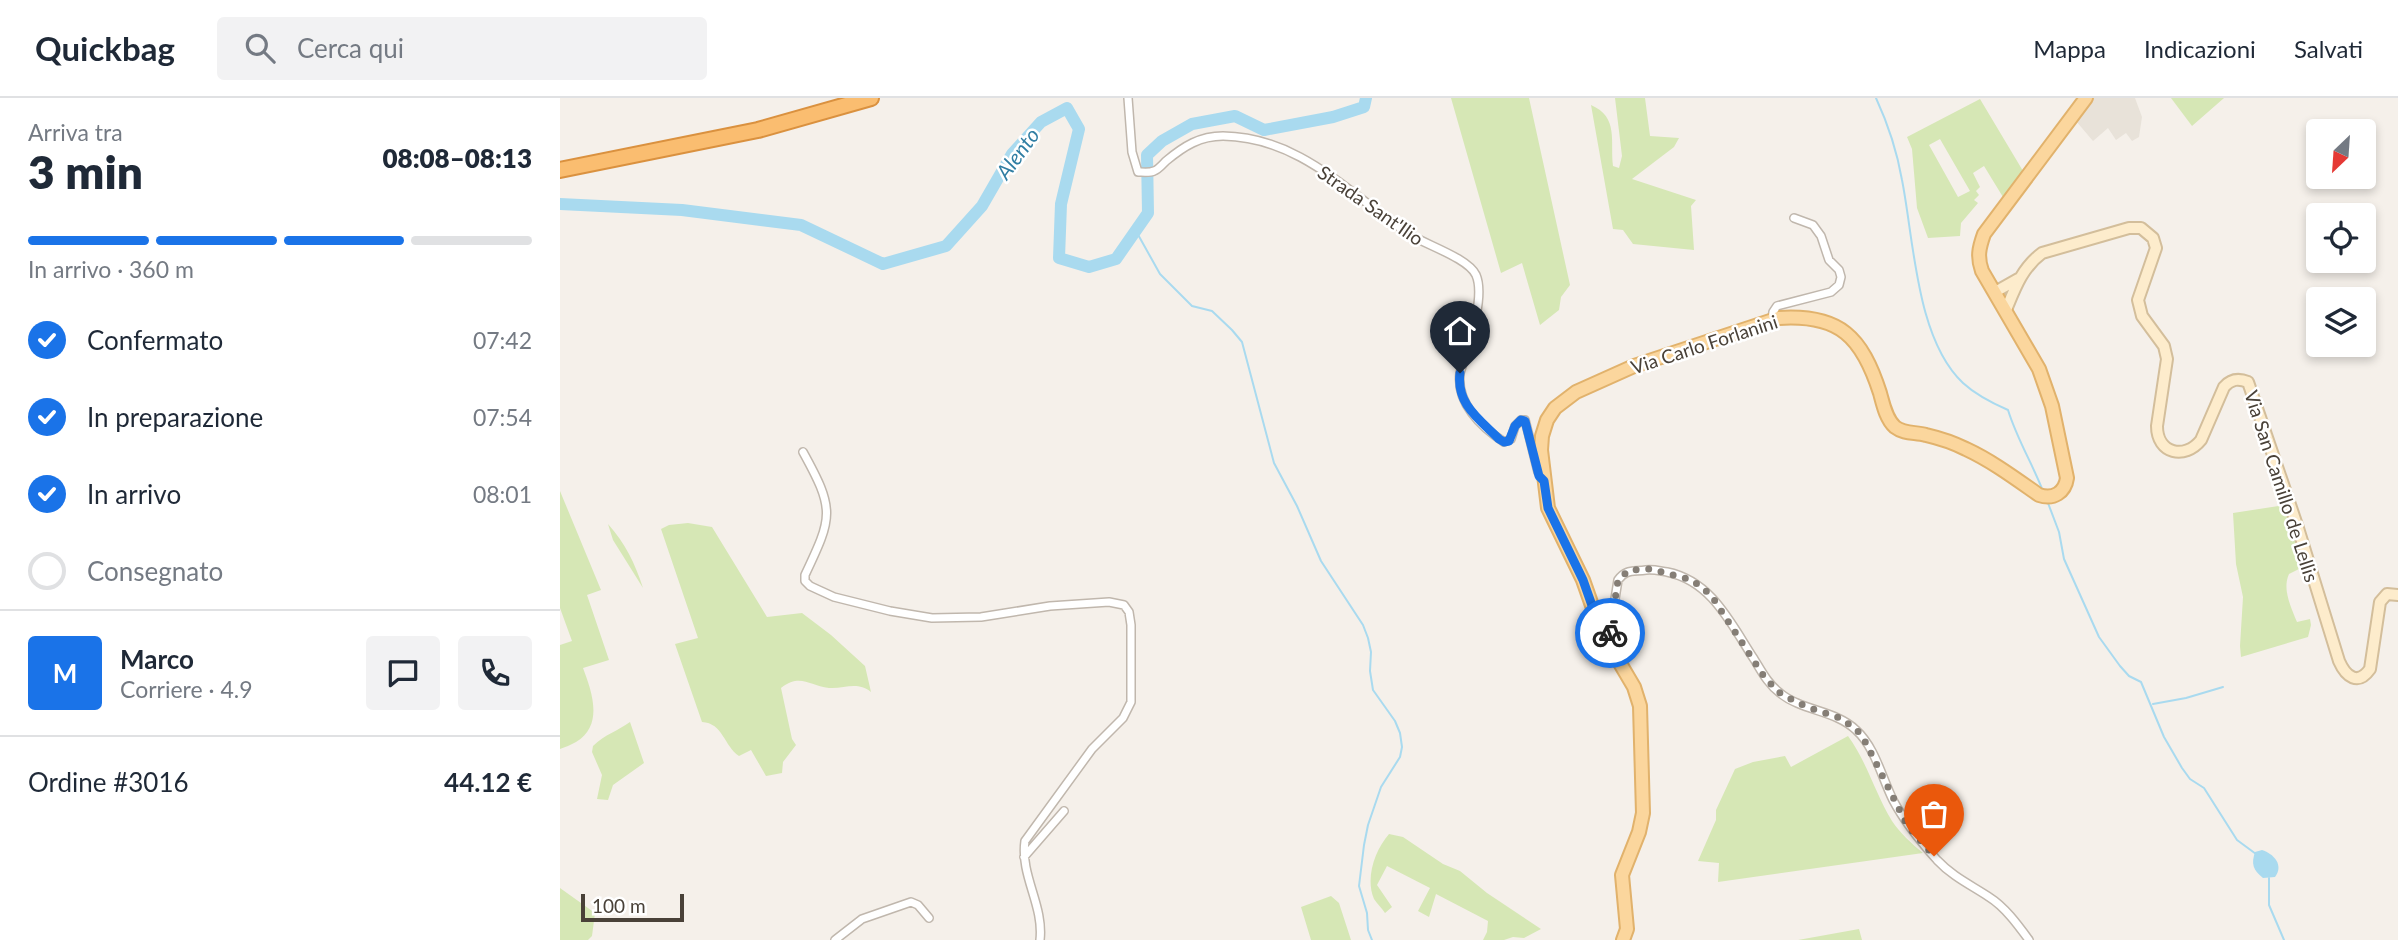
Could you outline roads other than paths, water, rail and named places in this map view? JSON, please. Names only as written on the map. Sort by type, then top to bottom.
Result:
[{"type":"highway","points":[[560,170],[758,130],[871,98]]},
{"type":"main road","name":"Via Carlo Forlanini","points":[[1623,940],[1627,929],[1622,875],[1639,832],[1643,813],[1640,706],[1634,687],[1601,631],[1583,580],[1548,508],[1541,450],[1542,436],[1551,414],[1568,396],[1634,366],[1686,347],[1772,321],[1802,317],[1817,319],[1829,322],[1844,331],[1858,345],[1872,368],[1893,425],[1908,433],[1923,434],[1966,449],[2039,495],[2054,496],[2062,491],[2067,478],[2052,406],[2039,369],[1978,260],[1984,234],[2086,98]]},
{"type":"main road","name":"Via San Camillo de Lellis","points":[[2006,310],[2018,279],[2031,261],[2042,253],[2129,228],[2146,230],[2153,238],[2155,248],[2138,300],[2142,316],[2164,346],[2166,359],[2157,426],[2160,441],[2177,452],[2188,451],[2196,446],[2224,387],[2236,379],[2248,382],[2298,528],[2339,661],[2343,672],[2350,678],[2358,680],[2365,677],[2370,669],[2380,602],[2387,594],[2398,595]]},
{"type":"main road","name":"Via San Camillo de Lellis","points":[[1995,292],[2018,279]]},
{"type":"street","name":"Strada Sant'Ilio","points":[[1128,98],[1132,152],[1138,172],[1154,171],[1180,149],[1196,140],[1221,136],[1253,139],[1277,145],[1316,165],[1407,233],[1472,267],[1480,286],[1469,344],[1460,373],[1459,386],[1462,396],[1470,411],[1504,442],[1511,439],[1517,423],[1525,421],[1539,476],[1544,481]]},
{"type":"street","points":[[1772,321],[1777,306],[1831,292],[1839,285],[1842,277],[1829,260],[1821,236],[1813,225],[1794,218]]},
{"type":"street","points":[[803,452],[822,486],[828,511],[825,531],[805,575],[805,581],[810,586],[845,600],[932,618],[981,617],[1050,606],[1109,602],[1124,606],[1129,612],[1131,702],[1123,718],[1092,749],[1025,841],[1024,857],[1042,925],[1040,940]]},
{"type":"street","points":[[1608,643],[1618,580],[1623,573],[1629,570],[1651,569],[1692,580],[1711,595],[1765,678],[1781,694],[1807,707],[1840,718],[1857,730],[1907,825],[1944,867],[1962,882],[1991,898],[2029,940]]},
{"type":"street","points":[[1024,857],[1064,811]]},
{"type":"street","points":[[835,940],[862,919],[911,902],[918,905],[929,918]]},
{"type":"water","points":[[2262,850],[2270,854],[2278,864],[2275,877],[2263,878],[2255,869],[2255,852]]},
{"type":"waterway","name":"Alento","points":[[560,204],[682,210],[801,225],[883,264],[946,246],[982,206],[1012,154],[1041,122],[1067,108],[1079,129],[1061,204],[1059,258],[1089,267],[1116,259],[1148,213],[1147,155],[1162,141],[1192,124],[1235,116],[1264,130],[1333,117],[1364,107],[1366,98]]},
{"type":"waterway","points":[[1876,98],[1898,159],[1919,288],[1935,341],[1947,364],[1963,383],[2008,410],[2043,491]]},
{"type":"waterway","points":[[1136,231],[1160,274],[1192,306],[1212,311],[1242,342],[1274,463],[1297,506],[1321,561],[1363,625],[1371,652],[1373,690],[1395,721],[1400,733],[1400,757],[1381,787],[1364,845],[1359,886],[1372,940]]},
{"type":"waterway","points":[[2048,503],[2059,532],[2064,559],[2099,637],[2129,676],[2141,682],[2164,737],[2182,768],[2190,779],[2204,788],[2237,840],[2256,854]]},
{"type":"waterway","points":[[2153,704],[2223,687]]},
{"type":"waterway","points":[[2269,878],[2269,905],[2284,940]]}]
